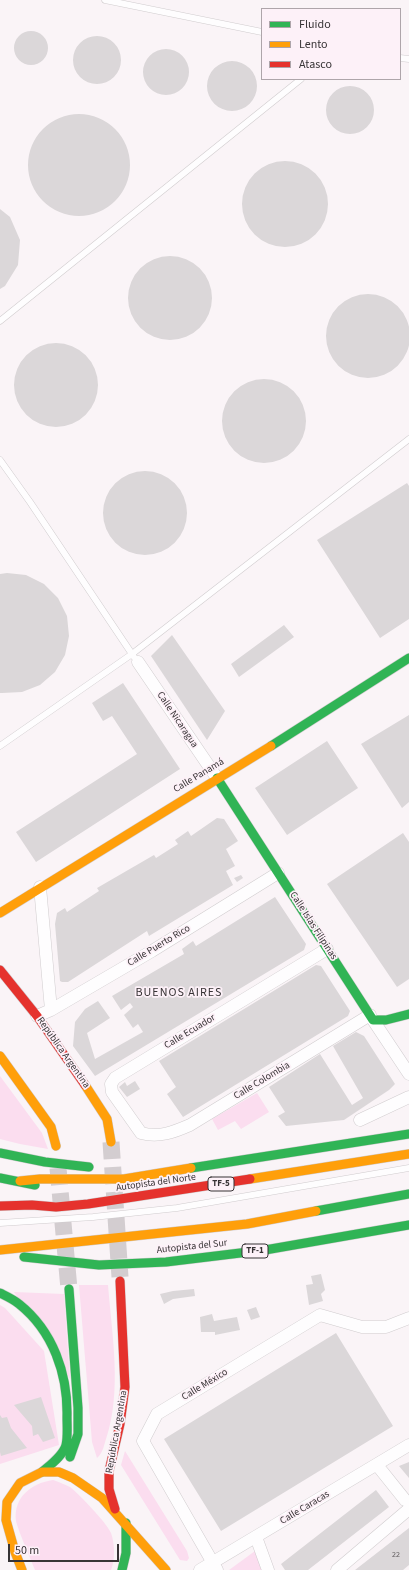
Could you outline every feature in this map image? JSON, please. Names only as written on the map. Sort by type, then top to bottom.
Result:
[{"type":"main road","name":"Calle Panamá","points":[[2,912],[40,887],[247,761],[409,658]]},
{"type":"main road","name":"Calle Islas Filipinas","points":[[217,778],[372,1017]]},
{"type":"main road","points":[[0,919],[2,912]]},
{"type":"main road","name":"República Argentina","points":[[0,970],[37,1016],[107,1119],[111,1142]]},
{"type":"main road","points":[[372,1017],[386,1020],[409,1014]]},
{"type":"main road","points":[[0,1056],[51,1128],[56,1146]]},
{"type":"main road","points":[[20,1181],[40,1179],[124,1179],[409,1134]]},
{"type":"main road","points":[[0,1153],[52,1163],[102,1168]]},
{"type":"main road","name":"Autopista del Norte","points":[[0,1206],[32,1205],[56,1207],[88,1204],[409,1154]]},
{"type":"main road","points":[[139,1167],[168,1164],[206,1167]]},
{"type":"main road","points":[[111,1189],[168,1181],[206,1167]]},
{"type":"main road","points":[[0,1178],[38,1186],[67,1188]]},
{"type":"main road","points":[[0,1250],[247,1224],[409,1194]]},
{"type":"main road","points":[[32,1205],[48,1196]]},
{"type":"main road","name":"Autopista del Sur","points":[[0,1254],[99,1265],[166,1262],[265,1250],[409,1225]]},
{"type":"main road","name":"República Argentina","points":[[116,1511],[109,1489],[109,1471],[120,1424],[126,1387],[120,1281]]},
{"type":"main road","points":[[59,1472],[69,1459],[78,1434],[78,1408],[69,1289]]},
{"type":"main road","points":[[0,1292],[18,1303],[38,1322],[51,1341],[64,1377],[67,1409],[66,1445],[61,1454],[42,1472],[20,1483],[3,1507],[15,1552],[22,1570]]},
{"type":"main road","points":[[42,1472],[59,1472],[73,1478],[89,1488],[116,1511],[166,1570]]},
{"type":"main road","points":[[122,1570],[127,1556],[128,1545],[126,1523]]},
{"type":"street","name":"Calle Nicaragua","points":[[135,658],[217,778]]},
{"type":"street","name":"Calle Puerto Rico","points":[[37,1016],[51,1010],[152,951],[278,873]]},
{"type":"street","name":"República Argentina","points":[[40,887],[51,1010]]},
{"type":"street","name":"Calle Ecuador","points":[[148,1135],[141,1133],[112,1092],[111,1084],[115,1078],[327,948]]},
{"type":"street","name":"Calle Islas Filipinas","points":[[372,1017],[409,1074]]},
{"type":"street","name":"Calle Colombia","points":[[148,1135],[172,1133],[190,1125],[372,1017]]},
{"type":"street","points":[[360,1120],[409,1097]]},
{"type":"street","name":"Calle México","points":[[215,1566],[143,1441],[157,1414],[320,1315],[362,1327],[386,1327],[409,1318]]},
{"type":"street","name":"Calle Caracas","points":[[200,1570],[215,1566],[256,1537],[377,1466],[409,1445]]},
{"type":"street","points":[[377,1466],[405,1500],[409,1502]]},
{"type":"street","points":[[337,1570],[409,1509]]},
{"type":"street","points":[[256,1537],[268,1570]]},
{"type":"lane","points":[[105,0],[261,32]]},
{"type":"lane","points":[[0,321],[300,80]]},
{"type":"lane","points":[[0,746],[135,658],[409,439]]},
{"type":"lane","points":[[0,460],[135,658]]},
{"type":"lane","points":[[0,1223],[93,1217],[177,1208],[409,1168]]},
{"type":"shaded area","points":[[0,1076],[42,1133],[48,1149],[0,1139]]},
{"type":"shaded area","points":[[257,1093],[269,1112],[241,1129],[235,1121],[218,1130],[212,1119]]},
{"type":"shaded area","points":[[79,1285],[108,1285],[113,1343],[115,1382],[114,1401],[104,1446],[101,1454],[97,1458],[92,1442]]},
{"type":"shaded area","points":[[14,1292],[64,1294],[70,1379]]},
{"type":"shaded area","points":[[0,1305],[5,1308],[44,1351],[59,1445],[0,1464]]},
{"type":"shaded area","points":[[125,1451],[187,1551],[189,1558],[187,1561],[180,1560],[121,1465]]},
{"type":"shaded area","points":[[53,1480],[70,1487],[108,1528],[111,1533],[114,1547],[114,1557],[111,1570],[35,1570],[17,1526],[16,1512],[21,1498],[31,1488],[38,1484]]},
{"type":"shaded area","points":[[255,1551],[263,1570],[229,1570]]},
{"type":"building","points":[[31,31],[37,32],[43,36],[47,42],[47,54],[43,60],[37,64],[31,65],[25,64],[19,60],[15,54],[14,48],[15,42],[19,36],[25,32]]},
{"type":"building","points":[[97,36],[106,38],[114,43],[119,51],[121,60],[119,69],[114,77],[106,82],[97,84],[88,82],[80,77],[75,69],[73,60],[75,51],[80,43],[88,38]]},
{"type":"building","points":[[171,49],[183,55],[188,63],[188,81],[183,89],[175,94],[161,95],[149,89],[144,81],[143,67],[149,55],[157,50]]},
{"type":"building","points":[[232,61],[242,63],[250,68],[255,76],[257,86],[255,96],[250,104],[242,109],[232,111],[222,109],[214,104],[209,96],[207,86],[209,76],[214,68],[222,63]]},
{"type":"building","points":[[350,86],[359,88],[367,93],[372,101],[374,110],[372,119],[367,127],[359,132],[350,134],[341,132],[333,127],[328,119],[326,110],[328,101],[333,93],[341,88]]},
{"type":"building","points":[[79,114],[98,118],[115,129],[126,146],[130,165],[126,184],[115,201],[98,212],[79,216],[60,212],[43,201],[32,184],[28,165],[32,146],[43,129],[60,118]]},
{"type":"building","points":[[285,161],[302,164],[316,173],[325,187],[328,204],[325,221],[316,235],[302,244],[285,247],[268,244],[254,235],[245,221],[242,204],[245,187],[254,173],[268,164]]},
{"type":"building","points":[[0,209],[10,217],[20,240],[18,265],[5,286],[0,289]]},
{"type":"building","points":[[170,256],[186,259],[200,268],[209,282],[212,298],[209,314],[200,328],[186,337],[170,340],[154,337],[140,328],[131,314],[128,298],[131,282],[140,268],[154,259]]},
{"type":"building","points":[[368,294],[384,297],[398,306],[407,320],[410,336],[407,352],[398,366],[384,375],[368,378],[352,375],[338,366],[329,352],[326,336],[329,320],[338,306],[352,297]]},
{"type":"building","points":[[56,343],[72,346],[79,350],[91,362],[95,369],[98,385],[95,401],[91,408],[79,420],[72,424],[56,427],[40,424],[33,420],[21,408],[17,401],[14,385],[17,369],[21,362],[33,350],[40,346]]},
{"type":"building","points":[[256,379],[272,379],[288,386],[299,397],[306,413],[306,429],[303,437],[294,451],[288,456],[272,463],[256,463],[240,456],[229,445],[222,429],[222,413],[229,397],[240,386]]},
{"type":"building","points":[[137,471],[153,471],[169,478],[180,489],[187,505],[187,521],[184,529],[175,543],[169,548],[153,555],[137,555],[121,548],[110,537],[103,521],[103,505],[110,489],[121,478]]},
{"type":"building","points":[[407,483],[409,486],[409,619],[380,638],[317,540]]},
{"type":"building","points":[[7,573],[26,575],[44,584],[58,598],[67,616],[69,636],[65,655],[55,672],[40,685],[22,692],[0,693],[0,574]]},
{"type":"building","points":[[284,625],[294,637],[239,677],[231,664]]},
{"type":"building","points":[[172,635],[225,711],[207,740],[151,656]]},
{"type":"building","points":[[123,683],[180,769],[36,862],[16,832],[137,754],[112,716],[103,721],[92,703]]},
{"type":"building","points":[[409,715],[409,802],[402,808],[361,744]]},
{"type":"building","points":[[327,741],[358,788],[287,835],[255,788]]},
{"type":"building","points":[[217,818],[224,819],[238,841],[226,849],[235,866],[226,871],[233,885],[149,936],[147,931],[68,982],[60,981],[55,924],[57,913],[65,908],[67,912],[99,891],[97,888],[154,855],[156,858],[178,844],[175,840],[188,831],[191,836]]},
{"type":"building","points":[[403,833],[409,842],[409,979],[397,987],[327,884]]},
{"type":"building","points":[[241,875],[243,878],[237,882],[234,878]]},
{"type":"building","points":[[275,897],[306,944],[304,950],[95,1076],[73,1046],[75,1022],[85,1009],[98,1001],[110,1018],[87,1033],[95,1059],[143,1032],[138,1024],[133,1028],[124,1015],[133,1007],[130,1003],[121,1010],[112,996],[184,954],[182,949],[193,941],[196,946]]},
{"type":"building","points":[[316,965],[321,966],[350,1011],[348,1016],[183,1117],[167,1094],[176,1087],[159,1061]]},
{"type":"building","points":[[356,1032],[364,1036],[395,1084],[389,1090],[344,1120],[286,1126],[278,1116],[285,1112],[269,1087],[320,1054],[352,1105],[363,1098],[333,1046]]},
{"type":"building","points":[[135,1081],[140,1089],[127,1097],[119,1087],[125,1082],[127,1086]]},
{"type":"building","points":[[321,1274],[325,1290],[321,1294],[323,1301],[309,1305],[306,1285],[313,1284],[311,1276]]},
{"type":"building","points":[[194,1289],[195,1296],[173,1299],[164,1304],[160,1294],[173,1291]]},
{"type":"building","points":[[256,1307],[260,1317],[251,1320],[247,1310]]},
{"type":"building","points":[[212,1314],[214,1321],[237,1317],[240,1330],[215,1335],[215,1332],[201,1332],[200,1317]]},
{"type":"building","points":[[336,1333],[393,1426],[221,1531],[164,1439]]},
{"type":"building","points":[[41,1397],[55,1438],[43,1442],[38,1434],[33,1436],[32,1426],[14,1405]]},
{"type":"building","points":[[0,1415],[2,1418],[7,1417],[11,1428],[27,1448],[1,1456]]},
{"type":"building","points":[[409,1462],[409,1478],[399,1466]]},
{"type":"building","points":[[376,1490],[389,1507],[308,1570],[285,1570],[281,1564]]},
{"type":"building","points":[[409,1528],[409,1565],[403,1570],[355,1570]]},
{"type":"tunnel","points":[[111,1142],[120,1277]]},
{"type":"tunnel","points":[[58,1168],[69,1289]]},
{"type":"traffic: fast","points":[[271,746],[409,658]]},
{"type":"traffic: fast","points":[[217,778],[373,1020],[386,1020],[409,1014]]},
{"type":"traffic: fast","points":[[191,1168],[409,1134]]},
{"type":"traffic: fast","points":[[0,1153],[45,1162],[89,1167]]},
{"type":"traffic: fast","points":[[0,1178],[35,1185]]},
{"type":"traffic: fast","points":[[316,1211],[409,1194]]},
{"type":"traffic: fast","points":[[24,1257],[99,1265],[166,1262],[265,1250],[409,1225]]},
{"type":"traffic: fast","points":[[69,1289],[78,1408],[78,1434],[70,1457]]},
{"type":"traffic: fast","points":[[0,1293],[19,1304],[41,1327],[56,1354],[65,1385],[67,1401],[67,1442],[59,1457],[42,1472]]},
{"type":"traffic: fast","points":[[122,1570],[126,1553],[126,1523]]},
{"type":"traffic: slow","points":[[0,913],[271,746]]},
{"type":"traffic: slow","points":[[0,1056],[51,1127],[56,1146]]},
{"type":"traffic: slow","points":[[85,1085],[107,1119],[111,1142]]},
{"type":"traffic: slow","points":[[250,1179],[409,1154]]},
{"type":"traffic: slow","points":[[20,1181],[40,1179],[124,1179],[191,1168]]},
{"type":"traffic: slow","points":[[0,1250],[247,1224],[316,1211]]},
{"type":"traffic: slow","points":[[22,1570],[6,1520],[7,1502],[20,1483],[42,1472],[59,1472],[73,1478],[102,1498],[166,1570]]},
{"type":"traffic: jam","points":[[0,970],[37,1016],[85,1085]]},
{"type":"traffic: jam","points":[[0,1206],[32,1205],[56,1207],[88,1204],[250,1179]]},
{"type":"traffic: jam","points":[[115,1509],[109,1489],[109,1471],[120,1424],[125,1387],[120,1281]]},
{"type":"district","name":"BUENOS AIRES","points":[[179,993]]}]
